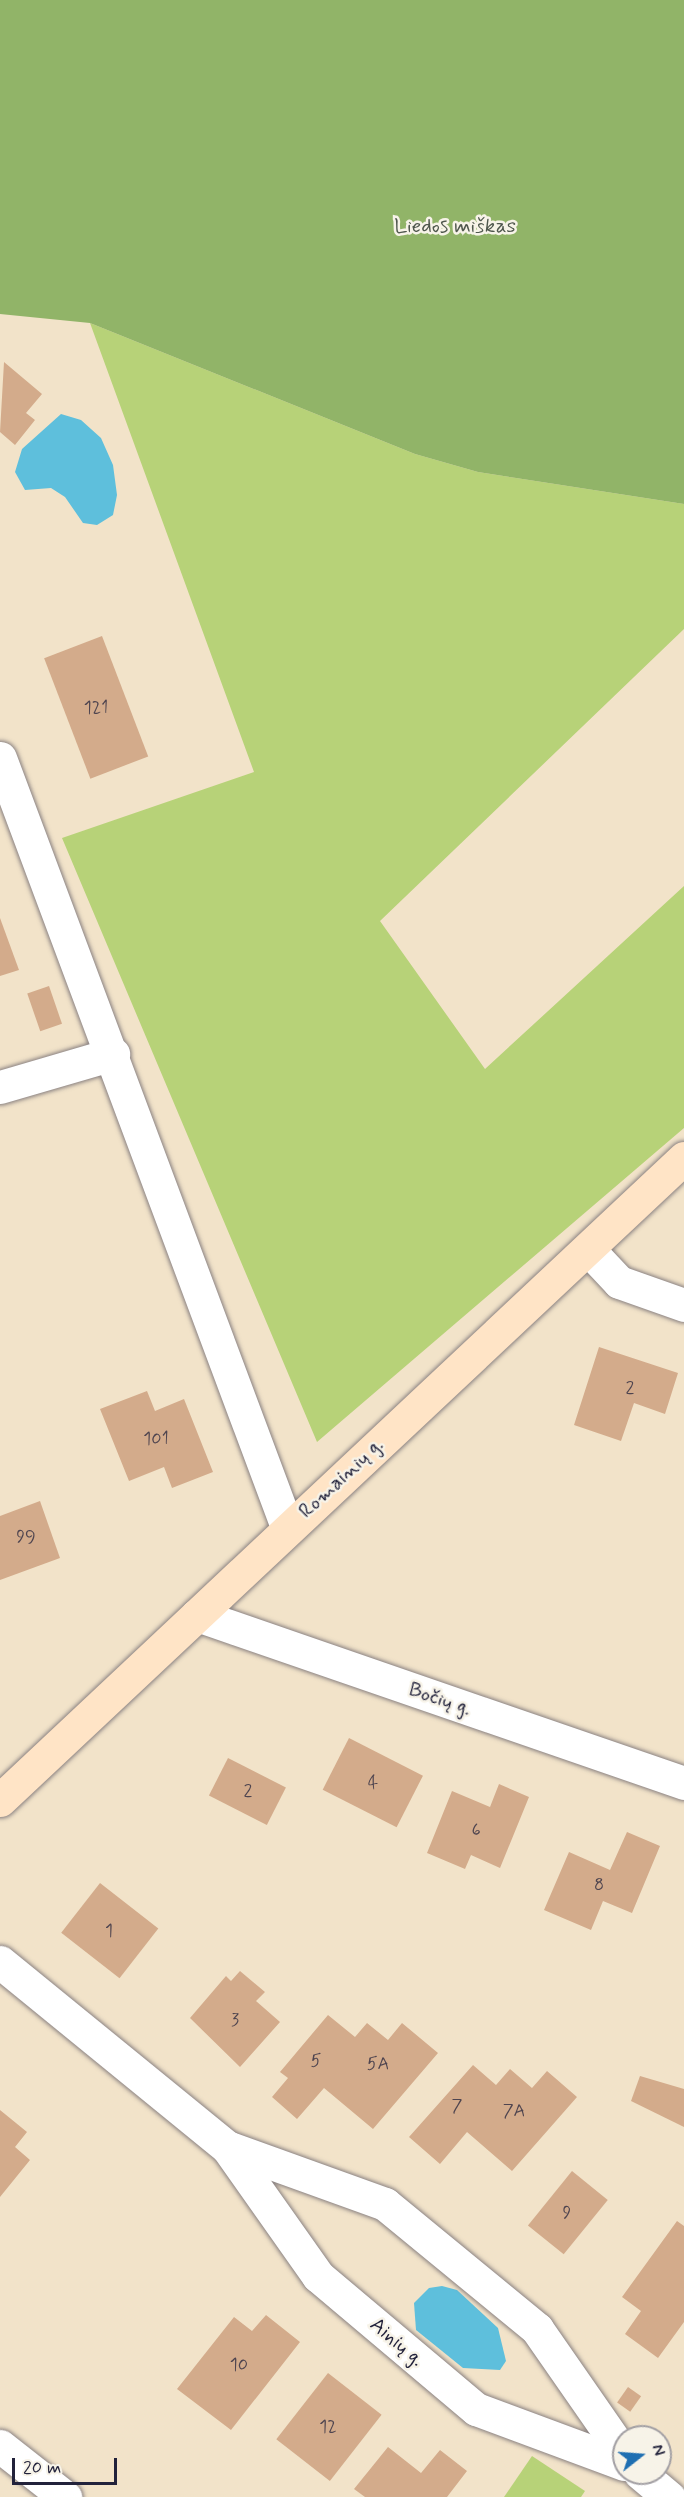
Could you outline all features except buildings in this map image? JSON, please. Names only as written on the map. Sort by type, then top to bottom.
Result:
[{"type":"main road","name":"Romainių g.","points":[[0,1800],[287,1527],[684,1158]]},
{"type":"street","points":[[0,758],[113,1054],[287,1527]]},
{"type":"street","points":[[0,1087],[113,1054]]},
{"type":"street","points":[[588,1249],[620,1282],[684,1305]]},
{"type":"street","name":"Bočių g.","points":[[197,1615],[684,1783]]},
{"type":"street","name":"Ainių g.","points":[[0,1962],[226,2147],[318,2276],[476,2409],[612,2460]]},
{"type":"street","name":"Ainių g.","points":[[226,2147],[385,2204],[537,2329],[612,2437]]},
{"type":"street","points":[[0,2446],[65,2497]]},
{"type":"street","points":[[654,2485],[669,2497]]},
{"type":"green space","name":"Liedos miškas","points":[[0,0],[684,0],[684,504],[478,472],[415,454],[90,323],[0,314]]},
{"type":"green space","points":[[90,323],[415,454],[478,472],[684,504],[684,629],[380,921],[485,1069],[684,886],[684,1128],[317,1442],[62,838],[254,772]]},
{"type":"green space","points":[[532,2456],[585,2491],[581,2497],[504,2497]]},
{"type":"water","points":[[61,414],[81,420],[101,438],[113,465],[117,495],[113,515],[97,525],[83,523],[65,497],[51,488],[25,490],[15,472],[22,449]]},
{"type":"water","points":[[442,2286],[457,2290],[498,2328],[506,2361],[500,2370],[463,2368],[416,2330],[414,2303],[429,2288]]}]
